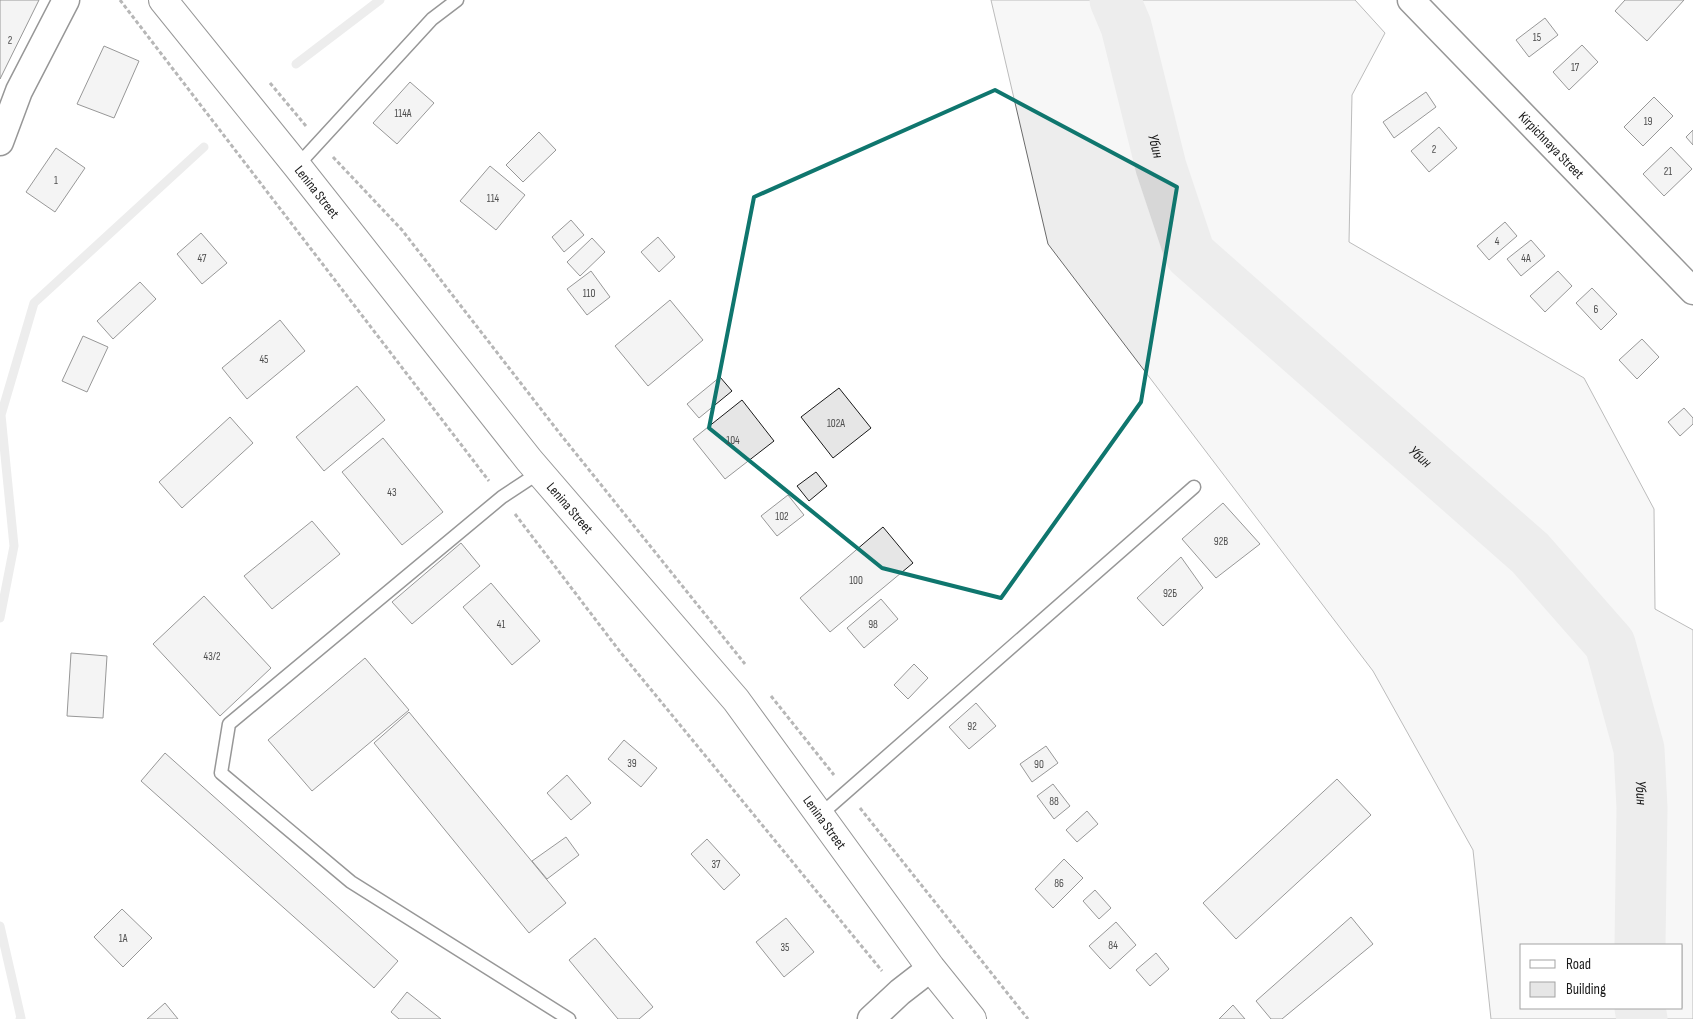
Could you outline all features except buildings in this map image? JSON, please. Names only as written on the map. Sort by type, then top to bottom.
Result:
[{"type":"street","points":[[0,142],[19,91],[66,0]]},
{"type":"street","name":"Lenina Street","points":[[162,0],[534,466],[736,700],[932,968],[972,1019]]},
{"type":"street","name":"Kirpichnaya Street","points":[[1411,0],[1693,291]]},
{"type":"street","points":[[871,1019],[900,992],[932,968]]},
{"type":"lane","points":[[296,166],[432,19],[457,0]]},
{"type":"lane","points":[[534,466],[502,497],[229,724],[221,773],[351,882],[569,1019]]},
{"type":"lane","points":[[820,815],[1194,487]]},
{"type":"path","points":[[120,0],[621,653],[900,992]]},
{"type":"path","points":[[269,82],[319,142],[402,230],[560,435],[747,666]]},
{"type":"path","points":[[534,466],[560,435]]},
{"type":"path","points":[[766,689],[840,782]]},
{"type":"path","points":[[858,806],[1028,1019]]},
{"type":"highlighted area","points":[[995,90],[1177,187],[1141,402],[1001,598],[882,568],[709,428],[754,197]]},
{"type":"shaded area","points":[[991,0],[1355,0],[1385,33],[1352,95],[1349,242],[1584,378],[1654,509],[1655,609],[1693,630],[1693,1019],[1491,1019],[1473,850],[1373,671],[1048,244]]},
{"type":"waterway","points":[[296,64],[380,0]]},
{"type":"waterway","name":"Убин","points":[[1115,0],[1126,26],[1161,167],[1190,254],[1530,553],[1610,644],[1639,749],[1642,808],[1640,944]]},
{"type":"waterway","points":[[0,618],[14,546],[1,415],[34,303],[204,147]]},
{"type":"waterway","points":[[0,926],[20,1019]]},
{"type":"waterway","name":"Убин","points":[[1640,1009],[1642,1019]]}]
